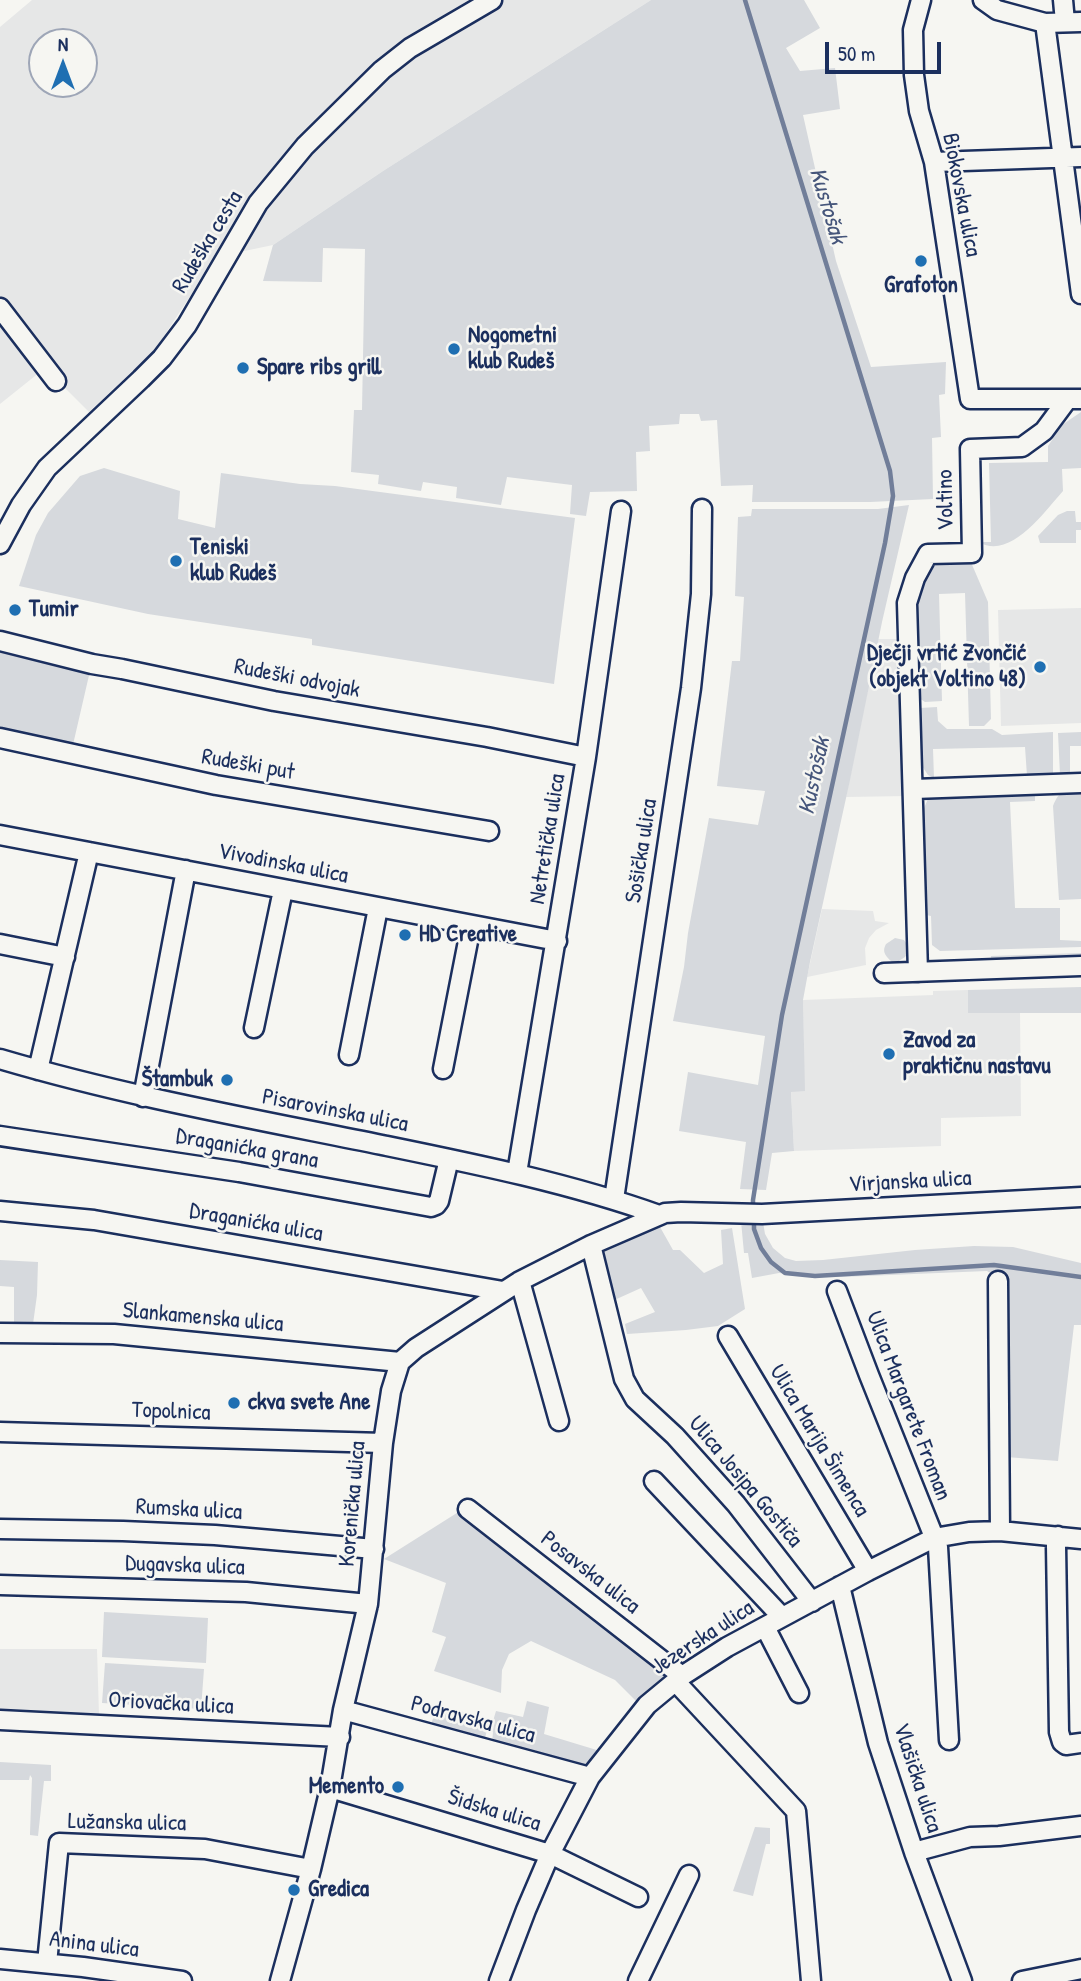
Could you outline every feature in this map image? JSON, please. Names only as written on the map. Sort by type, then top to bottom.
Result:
[{"type":"street","name":"Rudeška cesta","points":[[0,544],[20,505],[47,468],[162,358],[187,325],[258,203],[305,146],[383,70],[410,48],[492,0]]},
{"type":"street","name":"Biokovska ulica","points":[[921,0],[914,30],[914,75],[919,111],[934,162],[970,399],[1074,399]]},
{"type":"street","points":[[983,0],[998,10],[1045,23],[1073,22],[1063,0]]},
{"type":"street","points":[[1045,23],[1061,158],[1081,291]]},
{"type":"street","points":[[934,162],[1081,157]]},
{"type":"street","points":[[0,308],[56,381]]},
{"type":"street","name":"Voltino","points":[[919,972],[907,603],[915,578],[928,554],[972,553],[970,449],[1022,447],[1044,431],[1074,399]]},
{"type":"street","name":"Sošička ulica","points":[[614,1199],[691,688],[701,594],[702,509]]},
{"type":"street","name":"Netretička ulica","points":[[517,1173],[586,757],[621,511]]},
{"type":"street","name":"Rudeški odvojak","points":[[0,641],[92,664],[274,701],[487,737],[586,757]]},
{"type":"street","name":"Rudeški put","points":[[0,738],[216,785],[489,831]]},
{"type":"street","points":[[914,789],[1081,783]]},
{"type":"street","name":"Vivodinska ulica","points":[[0,835],[557,941]]},
{"type":"street","points":[[38,1070],[89,852]]},
{"type":"street","points":[[143,1097],[186,870]]},
{"type":"street","points":[[254,1028],[283,890]]},
{"type":"street","points":[[349,1055],[378,908]]},
{"type":"street","points":[[443,1069],[471,926]]},
{"type":"street","points":[[0,944],[65,957]]},
{"type":"street","points":[[884,973],[1081,966]]},
{"type":"street","name":"Pisarovinska ulica","points":[[0,1059],[143,1097],[517,1173],[659,1214]]},
{"type":"street","name":"Draganićka grana","points":[[0,1136],[226,1170],[426,1207],[436,1205],[439,1201],[449,1158]]},
{"type":"street","name":"Virjanska ulica","points":[[659,1214],[762,1214],[1081,1198]]},
{"type":"street","name":"Draganićka ulica","points":[[0,1211],[94,1220],[503,1291]]},
{"type":"street","points":[[400,1362],[416,1348],[520,1281],[659,1214]]},
{"type":"street","name":"Ulica Josipa Gostiča","points":[[591,1245],[624,1379],[635,1399],[675,1436],[736,1504],[812,1602]]},
{"type":"street","points":[[520,1281],[559,1420]]},
{"type":"street","points":[[998,1282],[1000,1531]]},
{"type":"street","name":"Ulica Margarete Froman","points":[[837,1291],[937,1547],[949,1740]]},
{"type":"street","name":"Slankamenska ulica","points":[[0,1333],[114,1334],[400,1362]]},
{"type":"street","name":"Ulica Marija Šimenca","points":[[728,1336],[867,1571]]},
{"type":"street","name":"Korenička ulica","points":[[280,1981],[330,1788],[343,1710],[368,1604],[383,1443],[391,1391],[400,1362]]},
{"type":"street","name":"Topolnica","points":[[0,1432],[383,1443]]},
{"type":"street","points":[[654,1480],[782,1617]]},
{"type":"street","name":"Posavska ulica","points":[[468,1508],[678,1678],[796,1811],[811,1981]]},
{"type":"street","name":"Rumska ulica","points":[[0,1529],[202,1534],[374,1549]]},
{"type":"street","name":"Jezerska ulica","points":[[499,1981],[550,1854],[590,1777],[647,1705],[678,1678],[765,1626],[934,1538],[969,1532],[1000,1531],[1081,1539]]},
{"type":"street","points":[[1058,1536],[1059,1732],[1062,1742],[1074,1744]]},
{"type":"street","name":"Dugavska ulica","points":[[0,1584],[246,1592],[368,1604]]},
{"type":"street","name":"Vlašička ulica","points":[[840,1586],[878,1743],[961,1981]]},
{"type":"street","points":[[765,1626],[799,1693]]},
{"type":"street","name":"Podravska ulica","points":[[343,1710],[590,1777]]},
{"type":"street","name":"Oriovačka ulica","points":[[0,1720],[340,1737]]},
{"type":"street","name":"Šidska ulica","points":[[330,1788],[550,1854],[638,1897]]},
{"type":"street","points":[[914,1852],[970,1837],[1081,1826]]},
{"type":"street","name":"Lužanska ulica","points":[[47,1963],[59,1843],[205,1849],[311,1869]]},
{"type":"street","points":[[638,1981],[689,1875]]},
{"type":"street","name":"Anina ulica","points":[[0,1959],[47,1963],[82,1974],[182,1981]]},
{"type":"street","points":[[1022,1981],[1081,1969]]},
{"type":"shaded area","points":[[32,0],[651,0],[383,171],[273,245],[216,257],[154,351],[89,412],[45,368],[0,404],[0,27]]},
{"type":"shaded area","points":[[651,0],[804,0],[820,28],[786,48],[800,71],[835,68],[840,109],[803,115],[836,261],[871,367],[946,362],[945,394],[939,395],[941,437],[932,438],[933,499],[752,502],[753,485],[721,486],[717,420],[701,421],[699,414],[680,414],[679,424],[649,426],[650,451],[636,452],[637,491],[590,492],[586,516],[570,514],[572,485],[507,477],[501,505],[456,498],[457,487],[423,482],[421,491],[378,484],[379,475],[351,472],[354,410],[362,410],[365,249],[323,248],[322,282],[263,281],[273,245],[383,171]]},
{"type":"shaded area","points":[[1081,412],[1081,468],[1062,469],[1063,491],[1037,521],[1014,539],[1003,545],[991,546],[979,542],[991,542],[989,463],[1048,462],[1048,446],[1062,425]]},
{"type":"shaded area","points":[[104,468],[180,491],[178,519],[215,528],[221,473],[575,518],[554,684],[312,645],[312,639],[148,614],[19,586],[36,535],[48,513],[80,476]]},
{"type":"shaded area","points":[[909,505],[803,1000],[805,1091],[791,1092],[794,1151],[772,1153],[766,1190],[740,1189],[746,1142],[679,1131],[688,1072],[758,1085],[765,1036],[673,1021],[709,818],[758,825],[765,791],[717,786],[732,661],[740,661],[744,597],[735,596],[738,517],[751,516],[752,509],[878,509]]},
{"type":"shaded area","points":[[1075,511],[1076,522],[1081,522],[1081,530],[1076,530],[1076,543],[1040,543],[1038,536],[1058,515]]},
{"type":"shaded area","points":[[936,560],[970,560],[988,602],[991,719],[984,726],[969,726],[965,593],[939,594],[942,701],[925,702],[919,698],[918,604],[927,571]]},
{"type":"shaded area","name":"Dječji vrtić Zvončić (objekt Voltino 48)","points":[[1081,608],[1081,723],[1001,726],[998,610]]},
{"type":"shaded area","points":[[878,639],[903,639],[907,796],[846,797]]},
{"type":"shaded area","points":[[0,648],[90,671],[72,749],[0,731]]},
{"type":"shaded area","points":[[937,707],[938,721],[947,729],[992,729],[1002,735],[1053,732],[1053,776],[1027,776],[1025,747],[933,749],[934,778],[928,775],[922,766],[920,708]]},
{"type":"shaded area","points":[[1081,732],[1081,746],[1070,746],[1070,775],[1060,775],[1058,733]]},
{"type":"shaded area","points":[[1081,787],[1081,899],[1059,900],[1053,806],[1063,791]]},
{"type":"shaded area","points":[[1035,791],[1035,801],[1010,802],[1015,908],[1060,908],[1060,940],[1081,941],[1081,947],[940,951],[932,945],[931,916],[926,915],[924,808],[928,799],[938,795]]},
{"type":"shaded area","points":[[822,909],[873,911],[875,921],[889,923],[876,930],[869,938],[865,948],[866,965],[807,977]]},
{"type":"shaded area","points":[[895,938],[904,940],[910,949],[905,957],[894,964],[884,950],[886,944]]},
{"type":"shaded area","points":[[1081,953],[1081,957],[991,961],[991,956]]},
{"type":"shaded area","points":[[1081,987],[1081,1013],[968,1013],[968,990]]},
{"type":"shaded area","name":"Zavod za praktičnu nastavu","points":[[968,990],[969,1013],[1020,1012],[1021,1116],[941,1118],[941,1146],[794,1151],[791,1091],[804,1091],[803,1000],[933,995],[933,991]]},
{"type":"shaded area","points":[[741,1221],[763,1222],[765,1234],[773,1248],[785,1258],[796,1261],[974,1246],[1013,1247],[1081,1263],[1081,1325],[1074,1325],[1058,1461],[1006,1457],[1002,1281],[987,1271],[841,1277],[779,1273],[752,1278],[748,1253],[744,1253]]},
{"type":"shaded area","points":[[660,1227],[673,1250],[680,1250],[704,1273],[723,1264],[721,1230],[732,1228],[745,1309],[718,1326],[627,1334],[625,1324],[655,1312],[641,1288],[610,1302],[603,1247]]},
{"type":"shaded area","points":[[0,1260],[38,1262],[33,1324],[14,1324],[14,1287],[0,1286]]},
{"type":"shaded area","points":[[460,1511],[667,1674],[638,1703],[615,1680],[531,1641],[509,1654],[502,1670],[501,1693],[434,1671],[446,1637],[432,1632],[446,1583],[384,1559]]},
{"type":"shaded area","points":[[104,1612],[208,1618],[206,1663],[102,1657]]},
{"type":"shaded area","points":[[0,1649],[97,1649],[99,1715],[0,1713]]},
{"type":"shaded area","points":[[105,1663],[204,1669],[201,1709],[102,1703]]},
{"type":"shaded area","points":[[527,1701],[549,1707],[544,1734],[600,1751],[589,1766],[585,1768],[492,1744],[493,1732],[487,1730],[484,1742],[430,1729],[437,1704],[493,1721],[496,1711],[523,1717]]},
{"type":"shaded area","points":[[0,1762],[51,1765],[51,1781],[44,1781],[38,1836],[30,1835],[32,1778],[30,1775],[29,1780],[0,1780]]},
{"type":"shaded area","points":[[755,1827],[770,1828],[770,1844],[766,1844],[753,1896],[733,1891]]},
{"type":"waterway","name":"Kustošak","points":[[745,0],[890,471],[893,496],[782,1015],[753,1209]]},
{"type":"waterway","name":"Kustošak","points":[[754,1218],[754,1229],[761,1248],[771,1262],[785,1273],[815,1276],[994,1265],[1081,1277]]},
{"type":"place","name":"Grafoton","points":[[921,261]]},
{"type":"place","name":"Nogometni klub Rudeš","points":[[454,349]]},
{"type":"place","name":"Spare ribs grill","points":[[243,368]]},
{"type":"place","name":"Teniski klub Rudeš","points":[[176,561]]},
{"type":"place","name":"Tumir","points":[[15,610]]},
{"type":"place","name":"Dječji vrtić Zvončić (objekt Voltino 48)","points":[[1040,667]]},
{"type":"place","name":"HD Creative","points":[[405,935]]},
{"type":"place","name":"Zavod za praktičnu nastavu","points":[[889,1054]]},
{"type":"place","name":"Štambuk","points":[[227,1080]]},
{"type":"place","name":"ckva svete Ane","points":[[234,1403]]},
{"type":"place","name":"Memento","points":[[398,1787]]},
{"type":"place","name":"Gredica","points":[[294,1890]]}]
